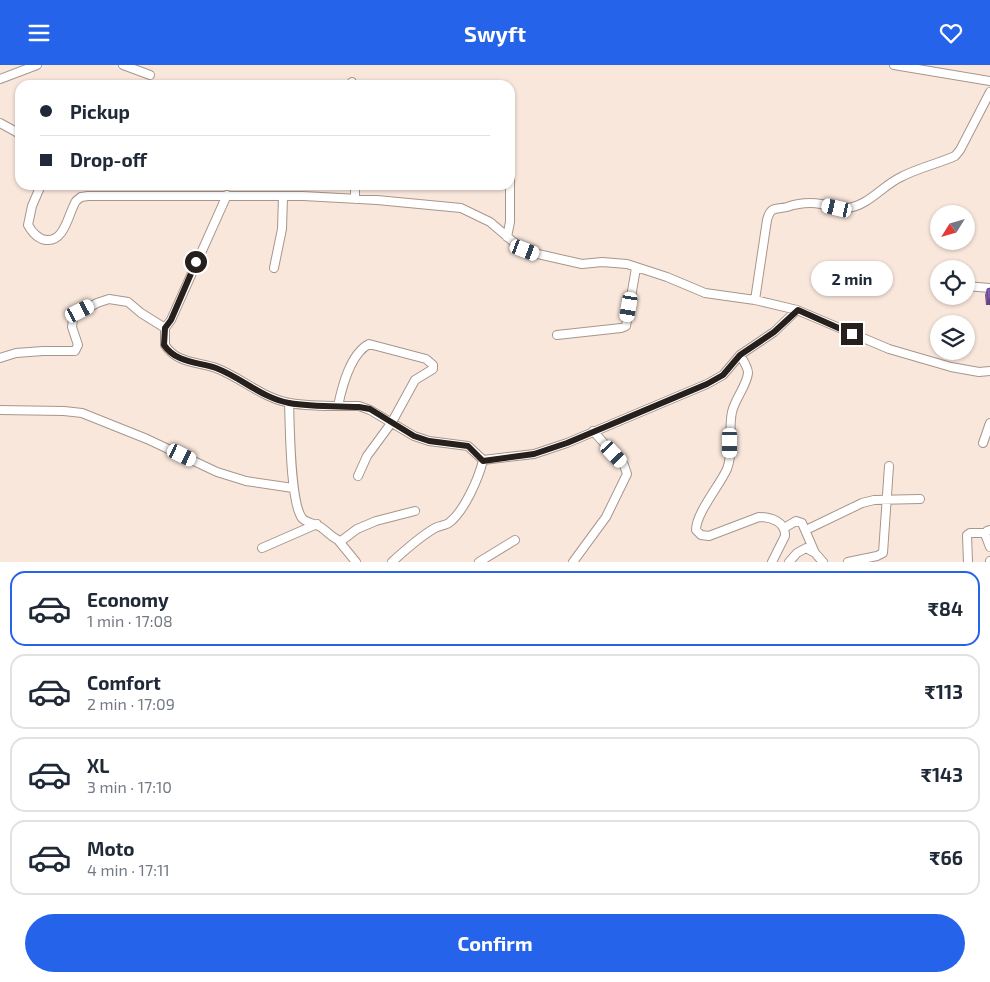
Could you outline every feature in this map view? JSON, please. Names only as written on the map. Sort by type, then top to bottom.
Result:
[{"type":"street","points":[[0,79],[37,65]]},
{"type":"street","points":[[123,65],[150,75]]},
{"type":"street","points":[[894,65],[990,81]]},
{"type":"street","points":[[755,300],[767,220],[771,211],[775,208],[800,203],[814,203],[837,208],[857,206],[899,178],[955,156],[960,150],[990,92]]},
{"type":"street","points":[[0,123],[15,131]]},
{"type":"street","points":[[39,190],[32,206],[28,225],[36,236],[42,240],[50,241],[61,234],[71,209],[81,197],[283,196],[355,199],[461,208],[490,222],[525,250],[573,263],[610,262],[636,267],[667,277],[705,293],[755,300],[798,310],[889,349],[951,367],[979,372],[990,371]]},
{"type":"street","points":[[355,190],[355,199]]},
{"type":"street","points":[[507,237],[510,222],[510,190]]},
{"type":"street","points":[[227,195],[171,320],[165,328],[164,345],[174,356],[215,368],[233,376],[264,395],[289,403],[370,409],[414,436],[429,441],[468,446],[483,461]]},
{"type":"street","points":[[274,268],[282,229],[283,196]]},
{"type":"street","points":[[556,335],[626,326],[636,267]]},
{"type":"street","points":[[975,287],[990,288]]},
{"type":"street","points":[[0,358],[16,353],[76,351],[78,345],[72,327],[72,319],[75,315],[97,303],[109,299],[128,301],[165,328]]},
{"type":"street","points":[[483,461],[534,454],[712,381],[723,375],[740,355],[774,332],[798,310]]},
{"type":"street","points":[[338,406],[350,366],[366,345],[373,344],[431,362],[433,365],[433,369],[416,379],[392,422],[367,456],[358,476]]},
{"type":"street","points":[[740,355],[748,373],[731,413],[730,455],[727,468],[700,515],[696,530],[701,535],[709,536],[751,519],[766,517],[776,521],[784,528],[785,536],[772,562]]},
{"type":"street","points":[[289,403],[293,488],[301,517],[317,525],[338,541],[356,562]]},
{"type":"street","points":[[0,410],[82,413],[147,439],[216,472],[246,481],[293,488]]},
{"type":"street","points":[[983,443],[990,423]]},
{"type":"street","points":[[573,562],[606,517],[627,473],[624,465],[592,431]]},
{"type":"street","points":[[392,562],[435,528],[449,523],[474,487],[483,461]]},
{"type":"street","points":[[848,562],[883,553],[888,466]]},
{"type":"street","points":[[806,530],[862,503],[874,500],[920,499]]},
{"type":"street","points":[[338,541],[344,540],[358,529],[376,521],[415,511]]},
{"type":"street","points":[[784,528],[799,521],[804,525],[815,553]]},
{"type":"street","points":[[262,548],[317,525]]},
{"type":"street","points":[[988,532],[985,536],[990,547]]},
{"type":"street","points":[[968,562],[967,535],[970,533],[988,532]]},
{"type":"street","points":[[479,562],[515,540]]},
{"type":"street","points":[[789,562],[801,549],[806,548],[815,553],[823,562]]},
{"type":"building","points":[[990,288],[990,299],[988,299],[987,289]]},
{"type":"route","points":[[196,262],[171,320],[165,328],[164,345],[174,356],[215,368],[233,376],[264,395],[289,403],[370,409],[414,436],[429,441],[468,446],[483,461],[534,454],[567,443],[707,384],[723,375],[740,355],[774,332],[798,310],[852,334]]}]
